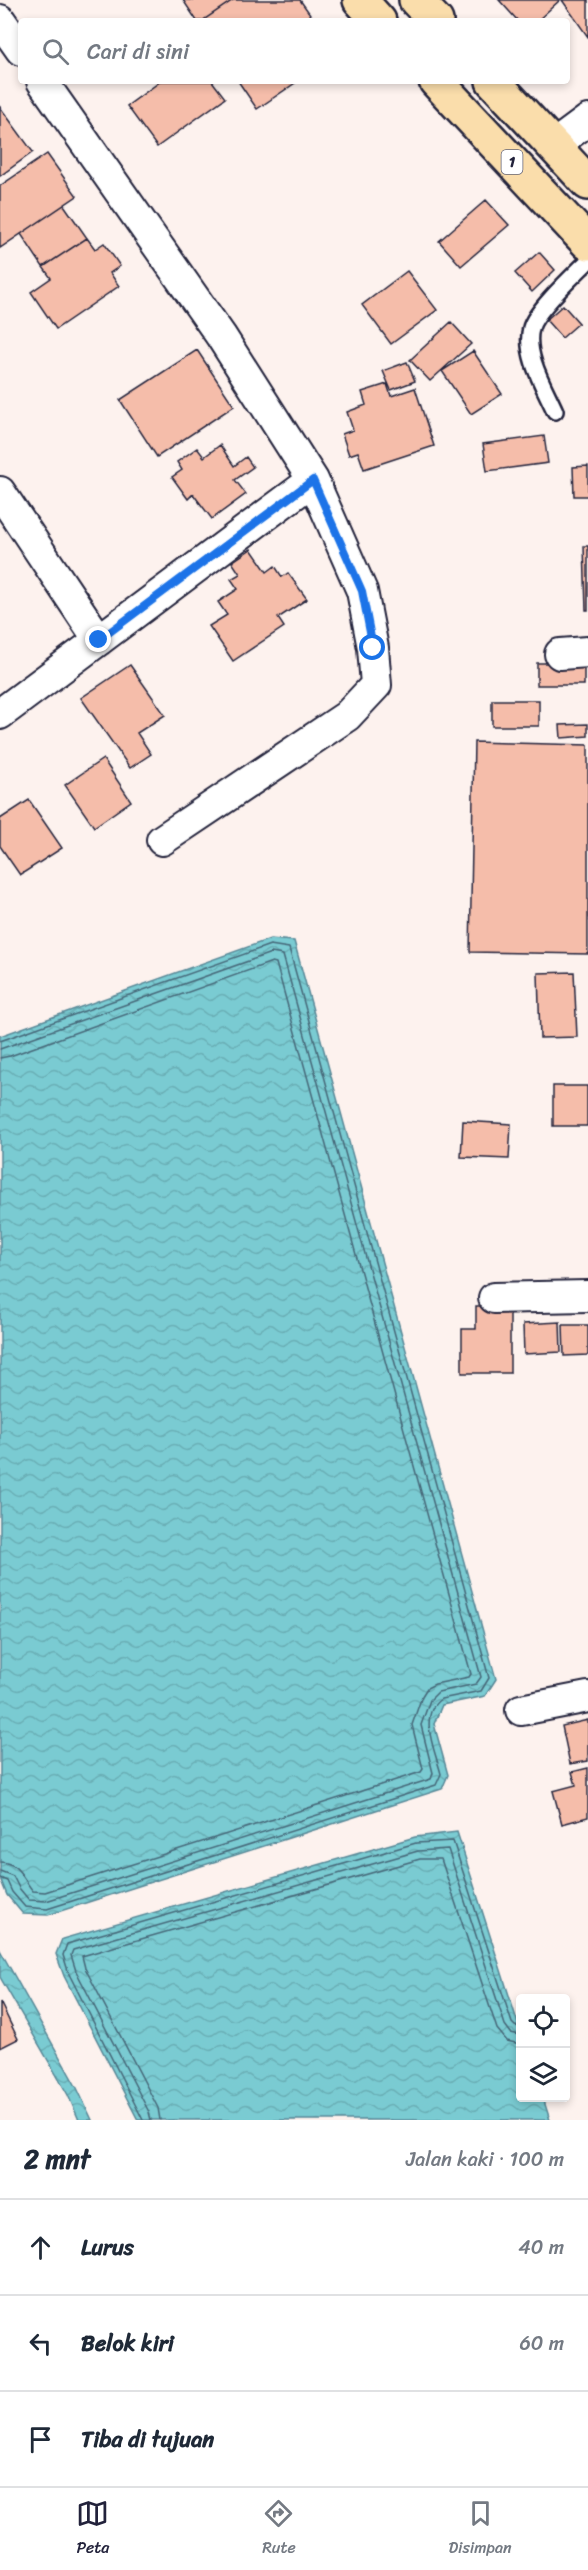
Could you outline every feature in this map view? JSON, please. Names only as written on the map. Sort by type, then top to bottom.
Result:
[{"type":"highway","points":[[360,0],[376,18]]},
{"type":"highway","points":[[416,0],[433,18]]},
{"type":"highway","name":"1","points":[[439,84],[588,243]]},
{"type":"highway","name":"1","points":[[495,84],[588,183]]},
{"type":"street","points":[[0,20],[18,46]]},
{"type":"street","points":[[44,84],[221,336],[313,480],[362,591],[373,648],[376,685],[346,716],[162,840]]},
{"type":"street","points":[[553,146],[588,120]]},
{"type":"street","points":[[0,714],[313,480]]},
{"type":"street","points":[[0,492],[99,640]]},
{"type":"street","points":[[494,1298],[588,1296]]},
{"type":"street","points":[[520,1710],[588,1697]]},
{"type":"lane","points":[[555,411],[534,364],[530,337],[531,326],[547,304],[588,261]]},
{"type":"water","points":[[270,939],[294,941],[496,1679],[485,1696],[442,1705],[434,1724],[448,1775],[442,1789],[48,1915],[23,1914],[7,1895],[0,1878],[0,1036]]},
{"type":"water","points":[[457,1832],[516,2017],[516,2102],[544,2102],[550,2120],[138,2120],[64,1976],[56,1954],[62,1939],[415,1837]]},
{"type":"water","points":[[0,1950],[77,2088],[92,2120],[79,2120],[68,2095],[0,1977]]},
{"type":"building","points":[[183,0],[233,0],[206,18],[195,18]]},
{"type":"building","points":[[233,0],[300,0],[313,18],[206,18]]},
{"type":"building","points":[[499,0],[560,0],[540,18],[515,18]]},
{"type":"building","points":[[562,0],[588,0],[588,37]]},
{"type":"building","points":[[157,84],[214,84],[225,98],[157,147],[127,106]]},
{"type":"building","points":[[240,84],[294,84],[257,109]]},
{"type":"building","points":[[0,107],[33,152],[0,176]]},
{"type":"building","points":[[47,154],[77,196],[0,248],[0,186]]},
{"type":"building","points":[[486,200],[509,225],[461,266],[439,241]]},
{"type":"building","points":[[64,205],[87,238],[43,267],[21,234]]},
{"type":"building","points":[[87,238],[95,249],[104,243],[120,266],[110,273],[119,286],[56,329],[31,292],[51,278],[43,267]]},
{"type":"building","points":[[539,252],[555,270],[532,292],[515,273]]},
{"type":"building","points":[[407,271],[437,310],[391,344],[362,305]]},
{"type":"building","points":[[563,305],[579,323],[562,338],[546,320]]},
{"type":"building","points":[[451,322],[471,344],[430,381],[410,360]]},
{"type":"building","points":[[197,350],[234,406],[157,457],[120,400]]},
{"type":"building","points":[[473,351],[502,394],[471,414],[442,371]]},
{"type":"building","points":[[407,362],[415,381],[391,390],[383,371]]},
{"type":"building","points":[[387,384],[391,396],[415,388],[434,446],[364,469],[358,452],[349,455],[342,434],[353,430],[347,412],[366,405],[362,392]]},
{"type":"building","points":[[544,436],[548,463],[487,471],[483,444]]},
{"type":"building","points":[[220,445],[234,466],[246,457],[253,467],[235,480],[246,494],[212,519],[193,494],[188,499],[172,477],[182,470],[177,462],[197,448],[204,457]]},
{"type":"building","points":[[588,466],[588,496],[574,496],[573,467]]},
{"type":"building","points":[[584,546],[588,546],[588,610],[586,610]]},
{"type":"building","points":[[251,549],[267,572],[275,566],[282,577],[288,573],[307,599],[278,618],[284,627],[233,661],[209,626],[227,615],[218,602],[238,589],[231,579],[240,574],[232,562]]},
{"type":"building","points":[[537,663],[584,663],[584,685],[537,685]]},
{"type":"building","points":[[130,665],[165,715],[137,733],[151,754],[130,768],[81,698]]},
{"type":"building","points":[[492,700],[539,700],[539,726],[492,726]]},
{"type":"building","points":[[588,724],[588,736],[561,738],[560,725]]},
{"type":"building","points":[[474,742],[588,745],[588,954],[470,952]]},
{"type":"building","points":[[103,759],[131,801],[94,827],[65,785]]},
{"type":"building","points":[[29,800],[62,848],[20,875],[0,846],[0,819]]},
{"type":"building","points":[[574,972],[577,1037],[540,1038],[538,973]]},
{"type":"building","points":[[553,1086],[587,1086],[587,1126],[553,1126]]},
{"type":"building","points":[[463,1121],[511,1124],[509,1159],[461,1157]]},
{"type":"building","points":[[476,1306],[510,1306],[510,1373],[462,1373],[462,1329],[476,1329]]},
{"type":"building","points":[[560,1322],[561,1352],[524,1354],[523,1324]]},
{"type":"building","points":[[563,1325],[588,1325],[588,1355],[564,1356]]},
{"type":"building","points":[[588,1720],[588,1761],[570,1764],[562,1726]]},
{"type":"building","points":[[588,1768],[588,1817],[562,1824],[553,1791],[576,1785],[572,1772]]},
{"type":"building","points":[[0,2002],[18,2039],[0,2048]]},
{"type":"route","points":[[99,640],[313,480],[362,591],[373,648]]}]
